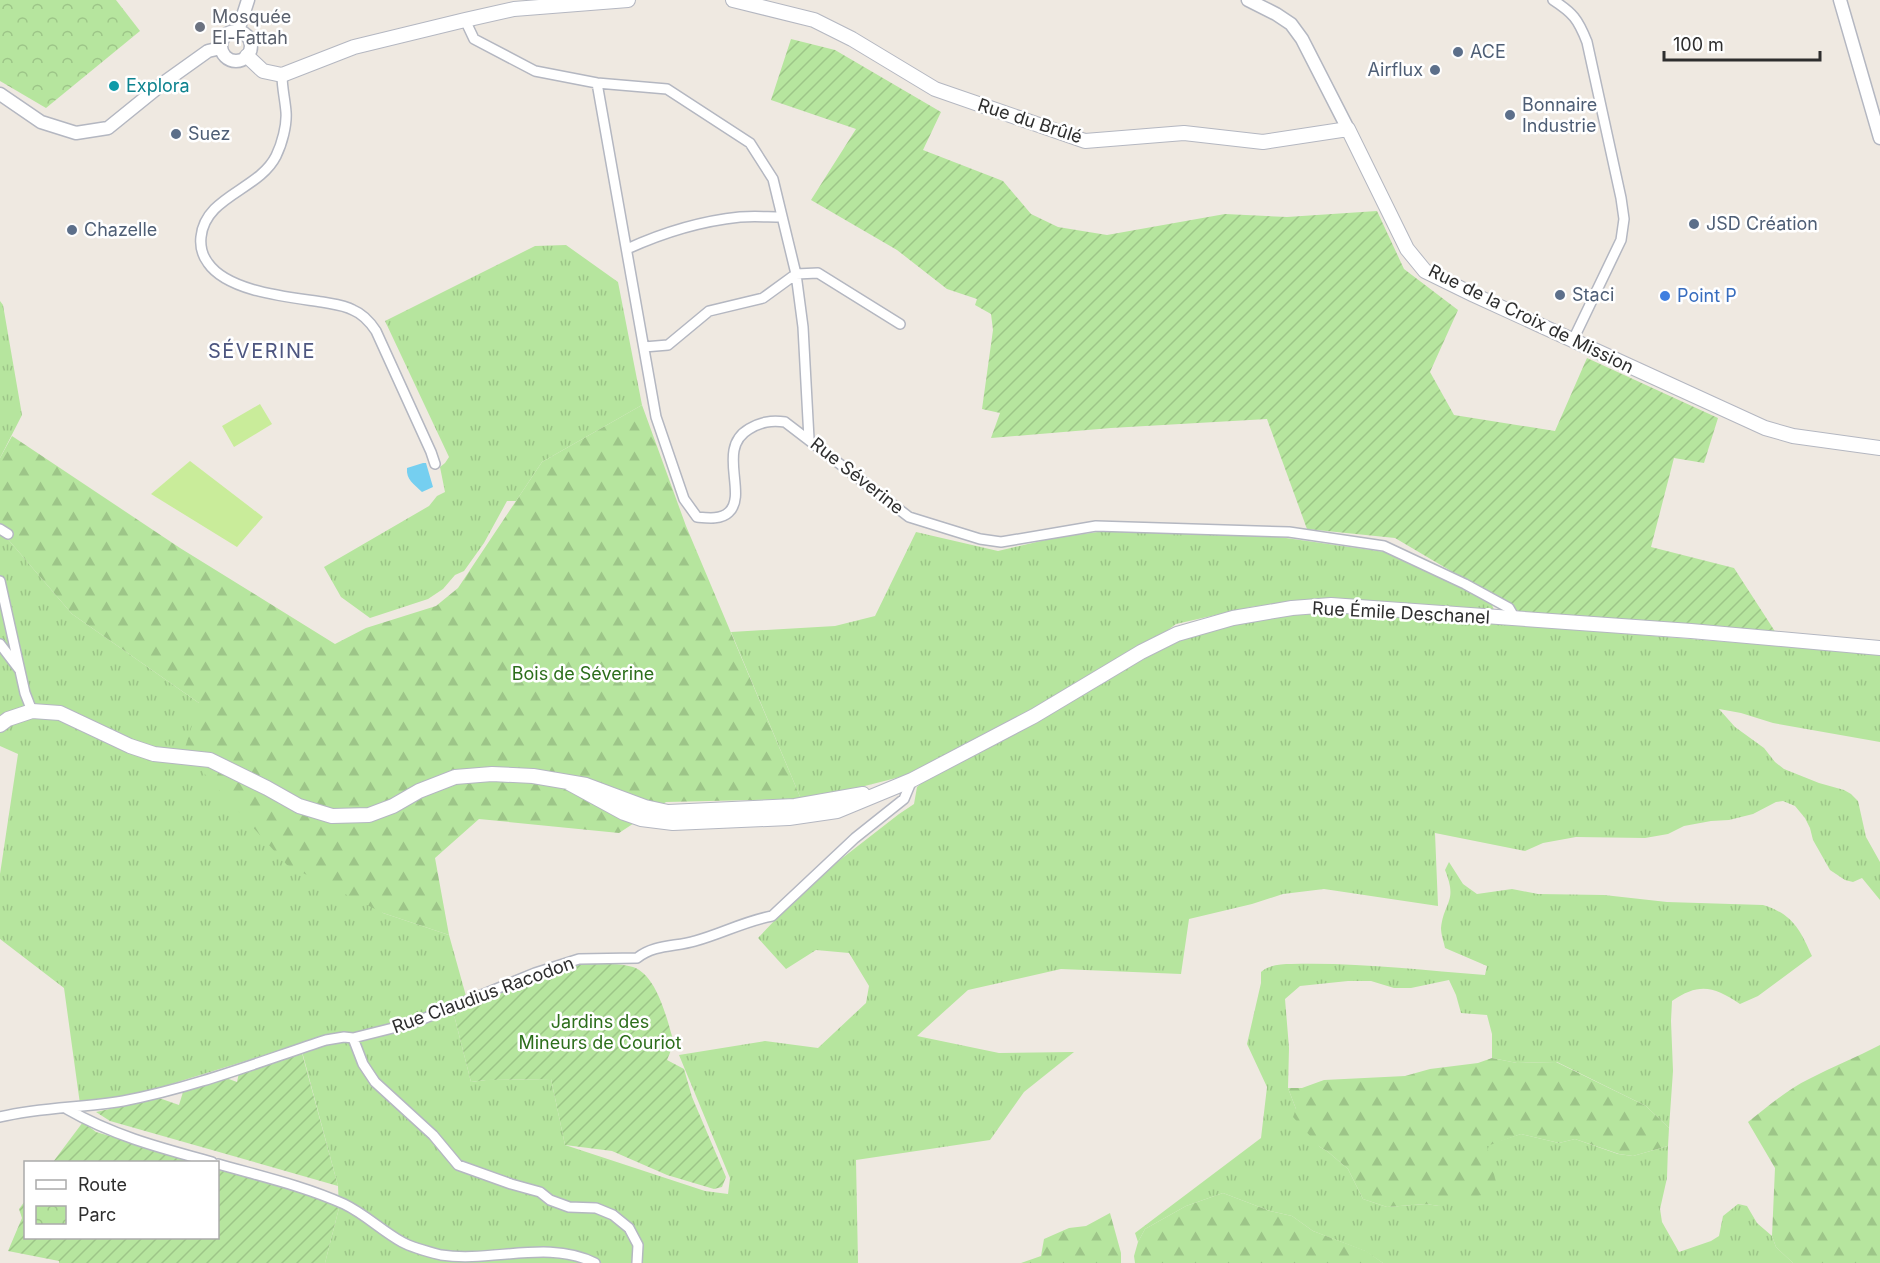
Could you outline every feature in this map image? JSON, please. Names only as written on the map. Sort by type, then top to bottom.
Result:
[{"type":"main road","points":[[247,56],[263,71],[282,75],[354,46],[514,9],[628,0]]},
{"type":"main road","name":"Rue du Brûlé","points":[[733,0],[814,20],[852,39],[935,89],[1085,141],[1184,133],[1263,142],[1348,129]]},
{"type":"main road","name":"Rue de la Croix de Mission","points":[[1348,129],[1407,249],[1425,271],[1765,428],[1793,436],[1880,448]]},
{"type":"main road","name":"Rue Émile Deschanel","points":[[0,724],[32,711],[60,713],[130,746],[154,754],[210,760],[299,806],[332,816],[369,814],[393,806],[419,791],[455,777],[492,774],[533,776],[569,783],[624,813],[641,819],[673,823],[777,819],[837,811],[912,780],[1034,716],[1141,652],[1178,634],[1233,618],[1292,608],[1331,605],[1703,632],[1880,648]]},
{"type":"street","points":[[238,31],[248,0]]},
{"type":"street","name":"Rue de la Croix de Mission","points":[[1248,0],[1291,24],[1302,39],[1348,129]]},
{"type":"street","points":[[1553,0],[1580,22],[1587,42],[1624,219],[1621,240],[1573,340]]},
{"type":"street","points":[[1840,0],[1880,138]]},
{"type":"street","points":[[465,20],[474,39],[535,71],[597,83],[667,89],[750,143],[773,179],[796,274],[803,327],[809,439]]},
{"type":"street","points":[[238,31],[249,39],[250,48],[247,56],[234,61],[225,57],[221,43],[225,35],[238,31]]},
{"type":"street","points":[[0,94],[41,122],[76,133],[108,128],[166,81],[208,51],[221,48]]},
{"type":"street","points":[[282,75],[282,92],[286,112],[277,154],[262,174],[217,206],[208,217],[201,235],[203,254],[208,264],[219,275],[234,282],[254,290],[342,306],[362,315],[371,323],[435,464]]},
{"type":"street","name":"Rue Séverine","points":[[597,83],[656,417],[684,499],[697,517],[714,518],[728,513],[734,505],[735,444],[743,432],[772,420],[785,422],[909,517],[980,539],[1001,542],[1096,526],[1300,533],[1384,546],[1465,584],[1509,608],[1516,620]]},
{"type":"street","points":[[627,249],[657,236],[696,225],[740,217],[782,217]]},
{"type":"street","points":[[644,347],[668,345],[709,312],[763,297],[796,274],[818,273],[900,324]]},
{"type":"street","points":[[0,582],[25,693],[32,711]]},
{"type":"street","points":[[0,644],[21,671]]},
{"type":"street","name":"Rue Claudius Racodon","points":[[0,1117],[25,1111],[67,1109],[122,1101],[158,1093],[326,1040],[352,1038],[414,1023],[535,973],[579,959],[637,958],[655,948],[694,941],[772,916],[855,838],[904,799],[912,780]]},
{"type":"street","points":[[352,1038],[363,1064],[375,1082],[433,1135],[458,1165],[540,1192],[550,1200],[568,1207],[596,1208],[613,1215],[629,1228],[638,1245],[637,1263]]},
{"type":"street","points":[[67,1109],[89,1122],[124,1137],[208,1161]]},
{"type":"street","points":[[219,1164],[314,1192],[347,1206],[404,1243],[442,1255],[472,1258],[521,1253],[553,1253],[581,1256],[596,1263]]},
{"type":"green space","points":[[0,0],[116,0],[140,31],[46,108],[0,81]]},
{"type":"green space","points":[[791,39],[835,50],[941,112],[923,150],[1003,181],[1031,214],[1058,227],[1107,235],[1225,214],[1287,217],[1377,211],[1404,269],[1458,310],[1430,372],[1454,415],[1555,431],[1587,358],[1718,418],[1704,463],[1674,458],[1651,547],[1734,568],[1776,633],[1522,613],[1395,538],[1307,529],[1267,419],[991,438],[1000,413],[982,409],[993,330],[991,314],[975,305],[977,299],[947,289],[897,250],[811,200],[856,129],[771,100]]},
{"type":"green space","points":[[566,245],[618,282],[642,405],[542,462],[516,501],[507,501],[484,543],[464,571],[455,575],[443,589],[428,599],[370,618],[341,597],[324,567],[429,506],[437,496],[445,492],[440,467],[449,457],[385,321],[535,246]]},
{"type":"green space","points":[[0,301],[3,305],[22,415],[0,458]]},
{"type":"green space","points":[[260,404],[272,424],[234,447],[222,426]]},
{"type":"green space","name":"Bois de Séverine","points":[[642,405],[686,526],[801,799],[666,802],[619,833],[479,819],[435,858],[449,935],[383,913],[287,865],[184,751],[199,703],[72,614],[0,530],[0,458],[12,436],[180,548],[335,644],[366,628],[436,606],[458,588],[542,462]]},
{"type":"green space","points":[[190,461],[263,517],[237,547],[151,494]]},
{"type":"green space","points":[[0,530],[72,614],[199,703],[383,913],[449,935],[466,996],[453,1011],[471,1082],[551,1079],[565,1145],[705,1191],[728,1194],[730,1178],[679,1055],[765,1041],[818,1048],[866,1003],[869,986],[849,953],[816,950],[786,969],[758,938],[809,884],[914,804],[917,787],[925,780],[1180,640],[1242,621],[1282,614],[1339,611],[1880,654],[1880,742],[1773,723],[1719,709],[1735,727],[1764,748],[1784,769],[1844,790],[1858,801],[1866,837],[1880,862],[1880,900],[1862,878],[1853,882],[1845,880],[1830,870],[1813,840],[1805,818],[1795,806],[1783,801],[1776,802],[1753,814],[1684,826],[1668,834],[1645,838],[1576,837],[1543,843],[1525,851],[1435,833],[1438,906],[1324,889],[1283,894],[1189,919],[1181,974],[1061,969],[968,990],[917,1036],[999,1053],[1074,1052],[1024,1092],[990,1140],[856,1160],[858,1263],[325,1263],[339,1208],[338,1186],[300,1044],[155,1089],[80,1104],[64,988],[0,939],[0,874],[18,754],[0,746]]},
{"type":"green space","points":[[1105,531],[1265,535],[1392,553],[1449,580],[1492,605],[1494,610],[1305,600],[1251,607],[1176,624],[1156,639],[1087,676],[992,733],[908,775],[845,791],[801,799],[731,632],[835,626],[875,616],[916,532],[998,551],[1054,538]]},
{"type":"green space","points":[[1449,862],[1463,884],[1477,894],[1512,889],[1538,894],[1604,895],[1667,902],[1763,905],[1789,918],[1804,938],[1812,956],[1758,996],[1740,1004],[1707,989],[1691,991],[1672,1001],[1673,1071],[1669,1128],[1646,1106],[1557,1062],[1517,1063],[1492,1058],[1492,1034],[1487,1015],[1461,1013],[1449,980],[1411,988],[1394,988],[1371,981],[1300,986],[1285,999],[1289,1048],[1288,1088],[1296,1109],[1320,1147],[1348,1169],[1363,1199],[1387,1207],[1426,1204],[1439,1206],[1487,1145],[1521,1134],[1559,1143],[1575,1139],[1618,1154],[1633,1156],[1668,1146],[1667,1178],[1660,1209],[1662,1222],[1679,1252],[1719,1236],[1723,1216],[1738,1204],[1747,1206],[1757,1223],[1772,1236],[1776,1247],[1793,1263],[1383,1263],[1365,1251],[1313,1231],[1292,1216],[1270,1211],[1223,1193],[1186,1206],[1145,1229],[1138,1242],[1135,1233],[1261,1138],[1267,1087],[1247,1044],[1261,983],[1261,972],[1271,966],[1284,964],[1340,964],[1485,975],[1487,966],[1445,948],[1441,928],[1450,895],[1445,870]]},
{"type":"green space","name":"Jardins des Mineurs de Couriot","points":[[587,963],[633,967],[649,979],[665,1011],[674,1043],[667,1060],[684,1069],[692,1097],[726,1177],[722,1187],[714,1189],[667,1175],[612,1151],[565,1145],[551,1079],[471,1082],[453,1011],[548,972]]},
{"type":"green space","points":[[1880,1045],[1880,1263],[1793,1263],[1776,1247],[1772,1236],[1775,1168],[1748,1122],[1801,1083]]},
{"type":"green space","points":[[302,1053],[338,1186],[110,1121],[96,1112],[159,1098],[179,1105],[183,1092],[226,1078],[237,1082],[239,1073]]},
{"type":"green space","points":[[1492,1058],[1517,1063],[1556,1062],[1646,1106],[1669,1128],[1668,1146],[1633,1156],[1619,1154],[1575,1139],[1559,1143],[1521,1134],[1487,1146],[1496,1182],[1494,1192],[1439,1206],[1426,1204],[1387,1207],[1363,1199],[1348,1169],[1320,1147],[1293,1117],[1296,1109],[1288,1088],[1302,1088],[1324,1080],[1405,1076],[1430,1069],[1478,1063]]},
{"type":"green space","points":[[83,1122],[96,1132],[197,1161],[54,1161]]},
{"type":"green space","points":[[219,1168],[313,1195],[339,1208],[325,1263],[59,1263],[59,1261],[8,1251],[22,1218],[19,1209],[24,1202],[24,1239],[219,1239]]},
{"type":"green space","points":[[1223,1193],[1270,1211],[1292,1216],[1313,1231],[1366,1251],[1383,1263],[1135,1263],[1134,1256],[1138,1242],[1145,1229],[1186,1206]]},
{"type":"green space","points":[[1110,1213],[1121,1253],[1121,1263],[1021,1263],[1041,1256],[1044,1239],[1069,1228],[1086,1226]]},
{"type":"water","points":[[426,463],[433,487],[422,492],[409,479],[407,468]]},
{"type":"place","name":"Mosquée El-Fattah","points":[[200,27]]},
{"type":"place","name":"ACE","points":[[1458,52]]},
{"type":"place","name":"Airflux","points":[[1435,70]]},
{"type":"place","name":"Explora","points":[[114,86]]},
{"type":"place","name":"Bonnaire Industrie","points":[[1510,115]]},
{"type":"place","name":"Suez","points":[[176,134]]},
{"type":"place","name":"JSD Création","points":[[1694,224]]},
{"type":"place","name":"Chazelle","points":[[72,230]]},
{"type":"place","name":"Staci","points":[[1560,295]]},
{"type":"place","name":"Point P","points":[[1665,296]]},
{"type":"district","name":"SÉVERINE","points":[[262,351]]}]
